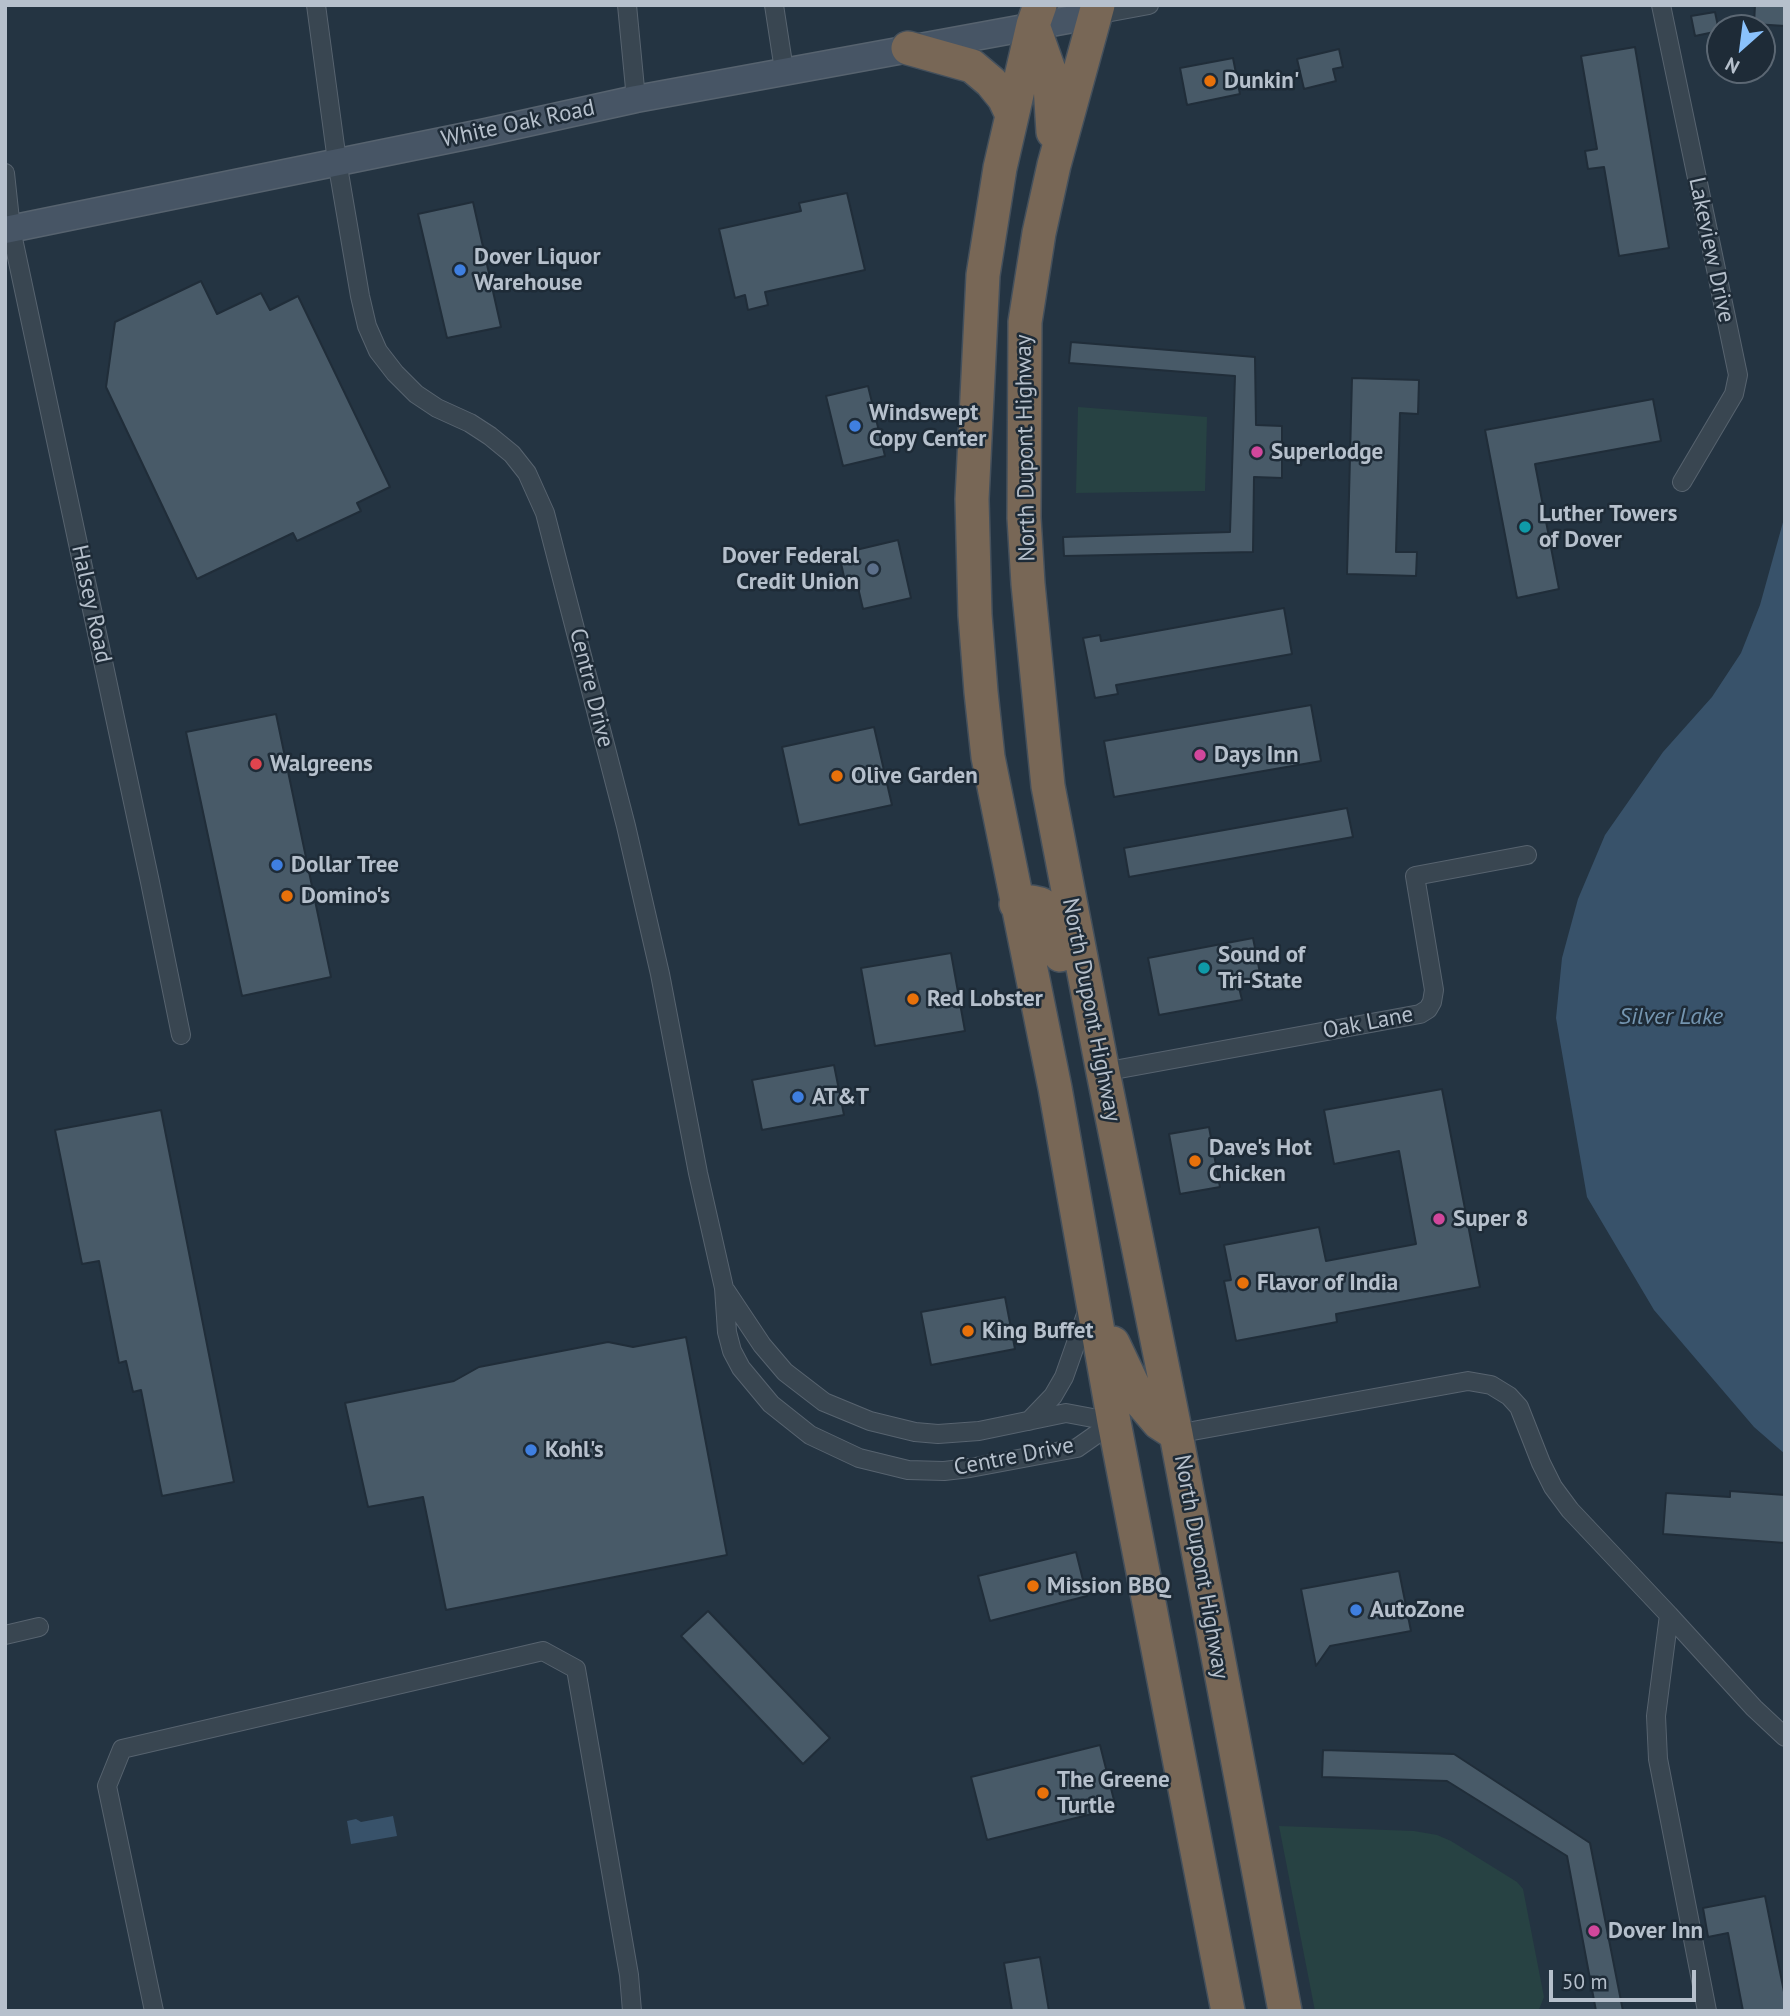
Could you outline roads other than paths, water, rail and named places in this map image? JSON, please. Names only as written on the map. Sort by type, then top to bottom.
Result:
[{"type":"highway","name":"North Dupont Highway","points":[[1096,8],[1054,165],[1025,322],[1025,531],[1048,786],[1176,1434],[1285,2011]]},
{"type":"highway","name":"North Dupont Highway","points":[[1036,15],[1000,169],[983,275],[972,499],[975,615],[987,744],[1016,904],[1055,1087],[1114,1422],[1228,2011]]},
{"type":"highway","points":[[1036,15],[1049,70],[1054,165]]},
{"type":"highway","points":[[908,48],[972,66],[991,82],[1004,98],[1012,115]]},
{"type":"highway","points":[[1016,904],[1032,902],[1047,909],[1052,919],[1080,1048],[1103,1072]]},
{"type":"highway","points":[[1092,1296],[1141,1402],[1159,1423],[1176,1434]]},
{"type":"highway","points":[[1114,1422],[1134,1431],[1152,1445],[1188,1498]]},
{"type":"street","name":"Centre Drive","points":[[316,5],[337,161],[360,296],[367,326],[378,351],[416,394],[437,408],[470,423],[512,454],[527,474],[545,513],[626,826],[660,974],[698,1173],[724,1288],[727,1332],[732,1351],[755,1387],[788,1420],[810,1435],[859,1458],[886,1466],[944,1471],[1077,1448],[1114,1422]]},
{"type":"street","points":[[627,5],[636,99]]},
{"type":"street","points":[[774,5],[783,70]]},
{"type":"street","points":[[1096,8],[1149,5]]},
{"type":"street","name":"Lakeview Drive","points":[[1661,5],[1738,374],[1734,394],[1682,482]]},
{"type":"street","name":"White Oak Road","points":[[8,230],[636,99],[908,48],[1036,15],[1096,8]]},
{"type":"street","name":"Halsey Road","points":[[5,173],[8,230],[181,1035]]},
{"type":"street","name":"Oak Lane","points":[[1103,1072],[1420,1014],[1428,1009],[1434,990],[1415,876],[1527,855]]},
{"type":"street","name":"Centre Drive","points":[[724,1288],[762,1345],[785,1372],[824,1402],[846,1412],[892,1427],[938,1434],[979,1431],[1066,1413],[1114,1422]]},
{"type":"street","points":[[1029,1421],[1053,1396],[1064,1377],[1092,1296]]},
{"type":"street","points":[[1176,1434],[1468,1381],[1491,1385],[1510,1396],[1518,1407],[1553,1487],[1570,1510],[1754,1708],[1785,1737]]},
{"type":"street","points":[[1669,1615],[1656,1716],[1658,1759],[1707,2011]]},
{"type":"street","points":[[5,1635],[39,1628]]},
{"type":"street","points":[[153,2011],[107,1786],[122,1749],[543,1651],[576,1669],[629,1975],[632,2011]]},
{"type":"water","name":"Silver Lake","points":[[1785,515],[1785,1454],[1754,1427],[1654,1310],[1587,1197],[1556,1018],[1562,958],[1578,899],[1605,835],[1663,752],[1712,697],[1741,653],[1760,605]]},
{"type":"water","points":[[393,1816],[397,1836],[351,1844],[347,1821],[356,1819],[361,1822]]},
{"type":"place","name":"Dunkin'","points":[[1210,81]]},
{"type":"place","name":"Dover Liquor Warehouse","points":[[460,270]]},
{"type":"place","name":"Windswept Copy Center","points":[[855,426]]},
{"type":"place","name":"Superlodge","points":[[1257,452]]},
{"type":"place","name":"Luther Towers of Dover","points":[[1525,527]]},
{"type":"place","name":"Dover Federal Credit Union","points":[[873,569]]},
{"type":"place","name":"Days Inn","points":[[1200,755]]},
{"type":"place","name":"Walgreens","points":[[256,764]]},
{"type":"place","name":"Olive Garden","points":[[837,776]]},
{"type":"place","name":"Dollar Tree","points":[[277,865]]},
{"type":"place","name":"Domino's","points":[[287,896]]},
{"type":"place","name":"Sound of Tri-State","points":[[1204,968]]},
{"type":"place","name":"Red Lobster","points":[[913,999]]},
{"type":"place","name":"AT&T","points":[[798,1097]]},
{"type":"place","name":"Dave's Hot Chicken","points":[[1195,1161]]},
{"type":"place","name":"Super 8","points":[[1439,1219]]},
{"type":"place","name":"Flavor of India","points":[[1243,1283]]},
{"type":"place","name":"King Buffet","points":[[968,1331]]},
{"type":"place","name":"Kohl's","points":[[531,1450]]},
{"type":"place","name":"Mission BBQ","points":[[1033,1586]]},
{"type":"place","name":"AutoZone","points":[[1356,1610]]},
{"type":"place","name":"The Greene Turtle","points":[[1043,1793]]},
{"type":"place","name":"Dover Inn","points":[[1594,1931]]}]
